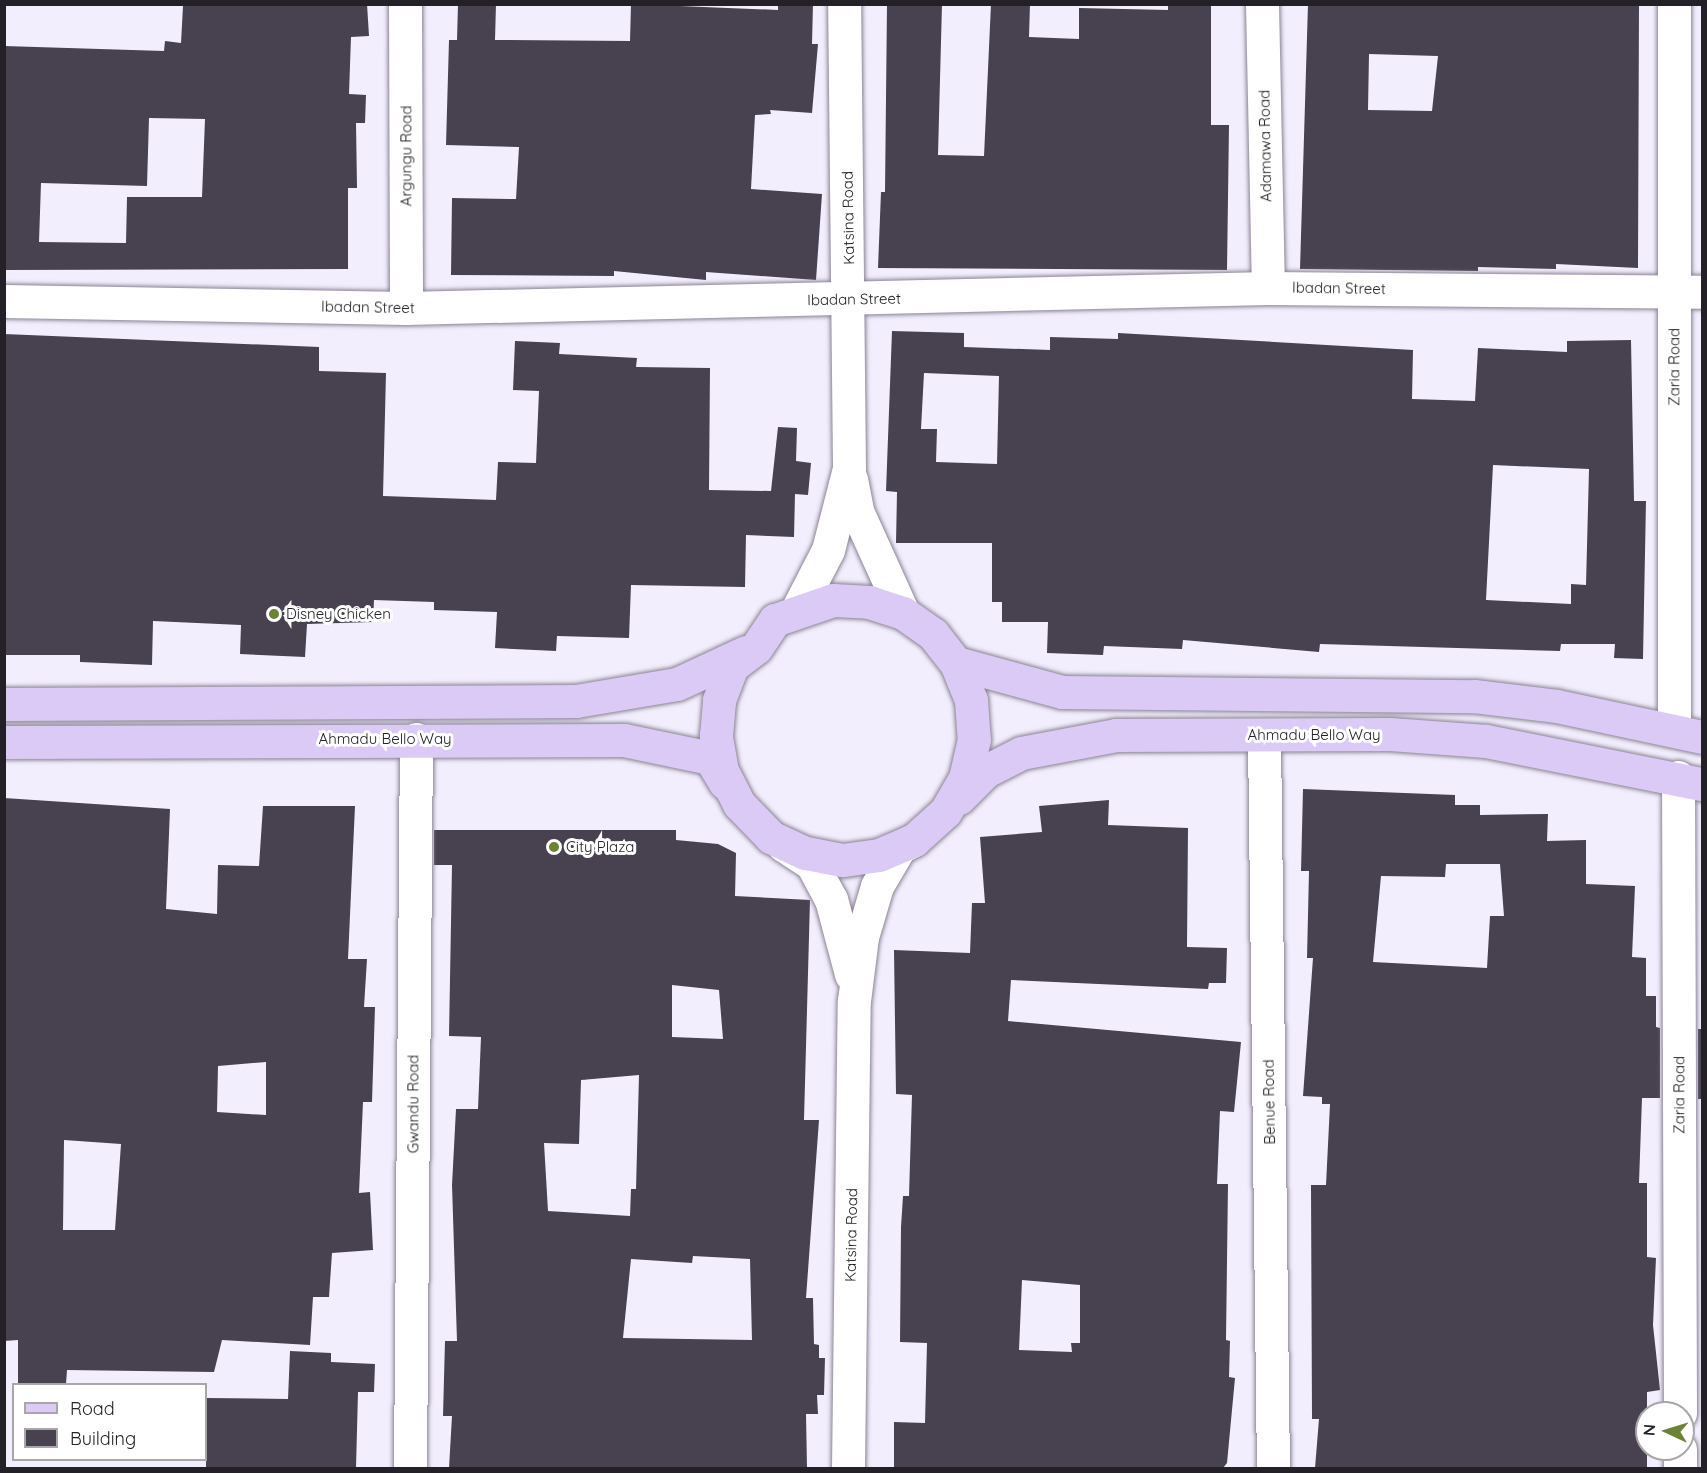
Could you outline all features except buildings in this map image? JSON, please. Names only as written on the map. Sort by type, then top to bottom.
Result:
[{"type":"main road","points":[[833,600],[869,602],[903,613],[933,634],[956,663],[971,700],[974,739],[965,778],[945,812],[914,840],[879,855],[843,860],[805,854],[771,837],[738,804],[722,771],[716,736],[719,700],[732,666],[756,648],[775,620],[798,608],[833,600]]},
{"type":"main road","points":[[4,704],[576,701],[677,684],[756,648]]},
{"type":"main road","points":[[956,663],[1062,692],[1474,696],[1688,733]]},
{"type":"main road","name":"Ahmadu Bello Way","points":[[945,812],[986,771],[1067,740],[1116,735],[1390,734],[1486,741],[1690,781]]},
{"type":"main road","name":"Ahmadu Bello Way","points":[[4,742],[564,738],[674,747],[710,758],[738,804]]},
{"type":"street","name":"Argungu Road","points":[[405,4],[406,308]]},
{"type":"street","name":"Katsina Road","points":[[844,4],[849,300],[849,468],[857,511],[903,613]]},
{"type":"street","name":"Adamawa Road","points":[[1262,4],[1268,288]]},
{"type":"street","name":"Zaria Road","points":[[1674,4],[1688,292],[1688,733]]},
{"type":"street","name":"Ibadan Street","points":[[4,301],[406,308],[849,300],[1268,288],[1688,292]]},
{"type":"street","name":"Katsina Road","points":[[798,608],[828,550],[849,468]]},
{"type":"street","name":"Benue Road","points":[[1264,736],[1273,1468]]},
{"type":"street","name":"Gwandu Road","points":[[410,1468],[416,739]]},
{"type":"street","name":"Zaria Road","points":[[1680,1401],[1690,781]]},
{"type":"street","name":"Katsina Road","points":[[771,837],[812,864],[831,898],[854,1000]]},
{"type":"street","name":"Katsina Road","points":[[848,1468],[854,1000],[862,936],[877,886],[900,847],[914,840]]},
{"type":"place","name":"Disney Chicken","points":[[274,614]]},
{"type":"place","name":"City Plaza","points":[[554,847]]}]
